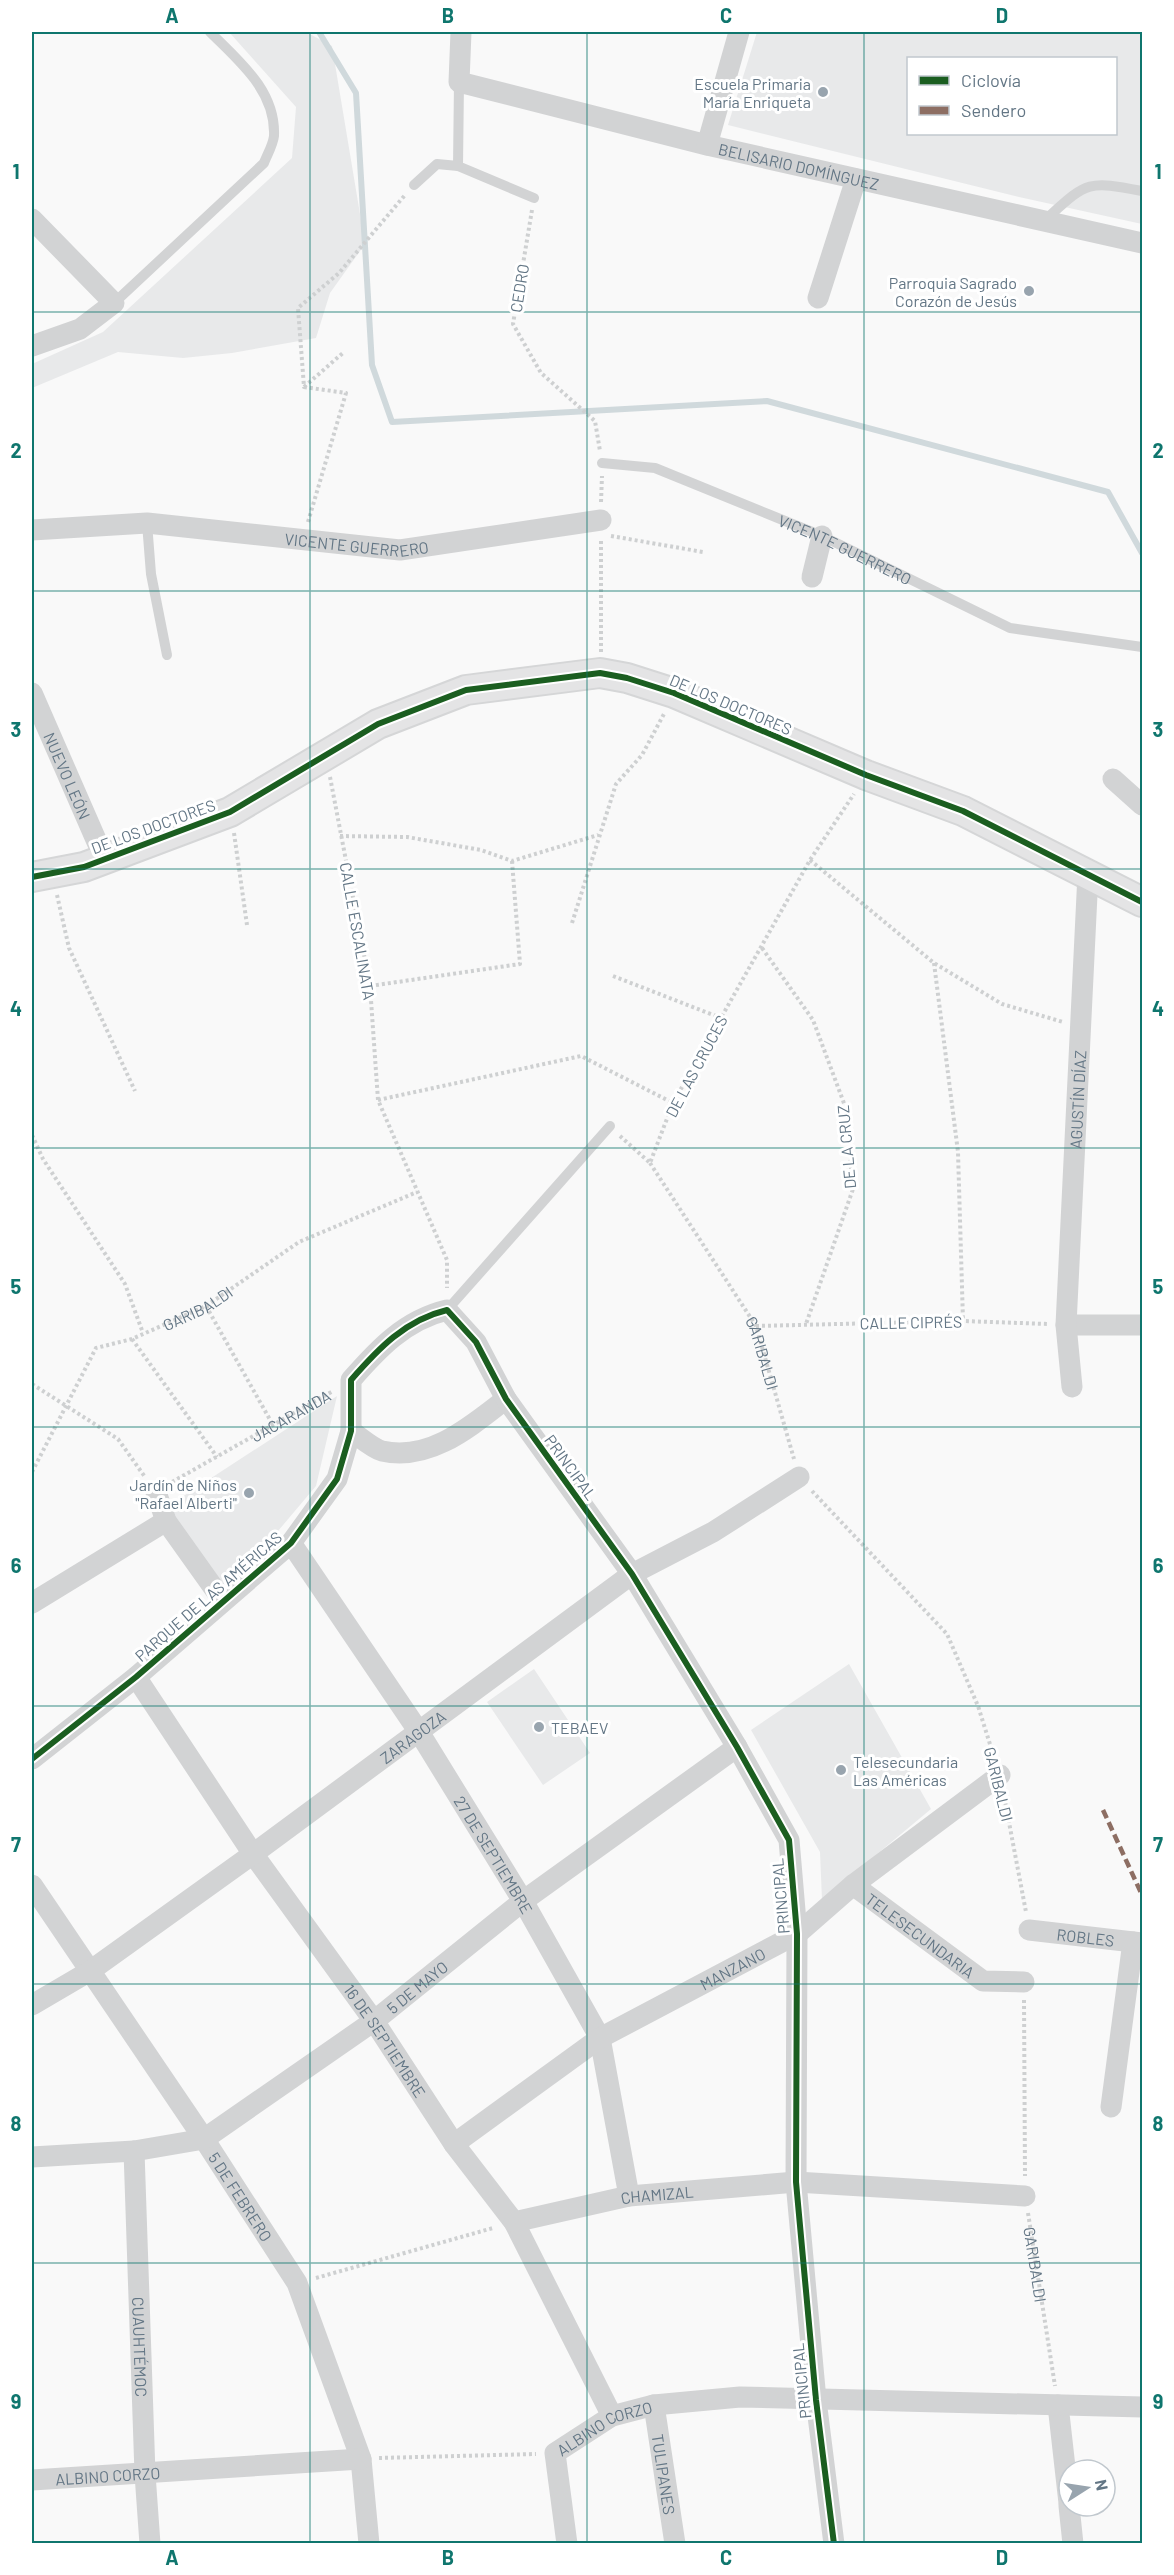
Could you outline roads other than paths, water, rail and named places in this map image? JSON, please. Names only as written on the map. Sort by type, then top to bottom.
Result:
[{"type":"street","points":[[459,82],[461,32]]},
{"type":"street","points":[[706,145],[739,32]]},
{"type":"street","name":"BELISARIO DOMÍNGUEZ","points":[[459,82],[706,145],[1143,243]]},
{"type":"street","points":[[818,298],[856,179]]},
{"type":"street","points":[[32,219],[114,303],[80,329],[32,346]]},
{"type":"street","name":"VICENTE GUERRERO","points":[[32,530],[147,523],[400,550],[602,527]]},
{"type":"street","points":[[812,577],[822,536]]},
{"type":"street","name":"DE LOS DOCTORES","points":[[42,876],[84,867],[230,812],[378,724],[466,690],[600,673],[627,678],[674,693],[866,776],[963,811],[1143,902]]},
{"type":"street","name":"NUEVO LEÓN","points":[[32,693],[104,858]]},
{"type":"street","points":[[1113,779],[1143,806]]},
{"type":"street","name":"AGUSTÍN DÍAZ","points":[[1072,1387],[1066,1325],[1088,874]]},
{"type":"street","name":"PARQUE DE LAS AMÉRICAS","points":[[32,1758],[136,1677],[291,1543],[337,1479],[351,1431],[351,1380],[376,1350],[407,1326],[428,1315],[447,1310]]},
{"type":"street","name":"PRINCIPAL","points":[[447,1310],[476,1342],[506,1399],[632,1574],[737,1747],[789,1840],[797,1934],[796,2182],[816,2400],[834,2544]]},
{"type":"street","points":[[1066,1325],[1143,1324]]},
{"type":"street","points":[[351,1431],[381,1451],[417,1451],[459,1436],[506,1399]]},
{"type":"street","name":"ZARAGOZA","points":[[32,2005],[90,1971],[254,1854],[632,1574],[713,1532],[799,1477]]},
{"type":"street","points":[[156,1492],[166,1521],[223,1601]]},
{"type":"street","points":[[32,1603],[166,1521]]},
{"type":"street","name":"27 DE SEPTIEMBRE","points":[[291,1543],[419,1732],[523,1901],[600,2038],[629,2196]]},
{"type":"street","name":"16 DE SEPTIEMBRE","points":[[136,1677],[254,1854],[374,2021],[454,2144],[514,2222],[612,2416]]},
{"type":"street","name":"5 DE MAYO","points":[[32,2157],[134,2151],[204,2139],[374,2021],[523,1901],[737,1747]]},
{"type":"street","name":"MANZANO","points":[[454,2144],[600,2038],[797,1934],[853,1885],[1000,1775]]},
{"type":"street","name":"TELESECUNDARIA","points":[[853,1885],[983,1981],[1024,1982]]},
{"type":"street","name":"5 DE FEBRERO","points":[[32,1886],[204,2139],[297,2283],[361,2459],[369,2544]]},
{"type":"street","name":"ROBLES","points":[[1029,1930],[1138,1943]]},
{"type":"street","points":[[1111,2107],[1138,1943]]},
{"type":"street","name":"CUAUHTÉMOC","points":[[134,2151],[145,2474],[150,2544]]},
{"type":"street","name":"CHAMIZAL","points":[[514,2222],[629,2196],[796,2182],[1025,2196]]},
{"type":"street","name":"ALBINO CORZO","points":[[567,2544],[555,2453],[612,2416],[654,2405],[740,2397],[1143,2407]]},
{"type":"street","name":"TULIPANES","points":[[654,2405],[675,2544]]},
{"type":"street","points":[[1058,2405],[1064,2458]]},
{"type":"street","name":"ALBINO CORZO","points":[[32,2480],[361,2459]]},
{"type":"street","points":[[1070,2518],[1073,2544]]},
{"type":"lane","points":[[114,303],[264,163],[274,138],[272,106],[254,77],[210,32]]},
{"type":"lane","points":[[458,166],[459,82]]},
{"type":"lane","points":[[414,185],[437,164],[458,166],[534,198]]},
{"type":"lane","points":[[1045,220],[1077,191],[1101,183],[1143,191]]},
{"type":"lane","name":"VICENTE GUERRERO","points":[[602,463],[655,468],[822,536],[1010,627],[1143,647]]},
{"type":"lane","points":[[147,523],[151,574],[167,655]]},
{"type":"lane","points":[[447,1310],[610,1126]]},
{"type":"waterway","points":[[319,32],[356,93],[372,365],[392,422],[767,401],[1108,492],[1142,553]]},
{"type":"place","name":"Escuela Primaria María Enriqueta","points":[[823,92]]},
{"type":"place","name":"Parroquia Sagrado Corazón de Jesús","points":[[1029,291]]},
{"type":"place","name":"Jardín de Niños \"Rafael Alberti\"","points":[[249,1493]]},
{"type":"place","name":"TEBAEV","points":[[539,1727]]},
{"type":"place","name":"Telesecundaria Las Américas","points":[[841,1770]]}]
